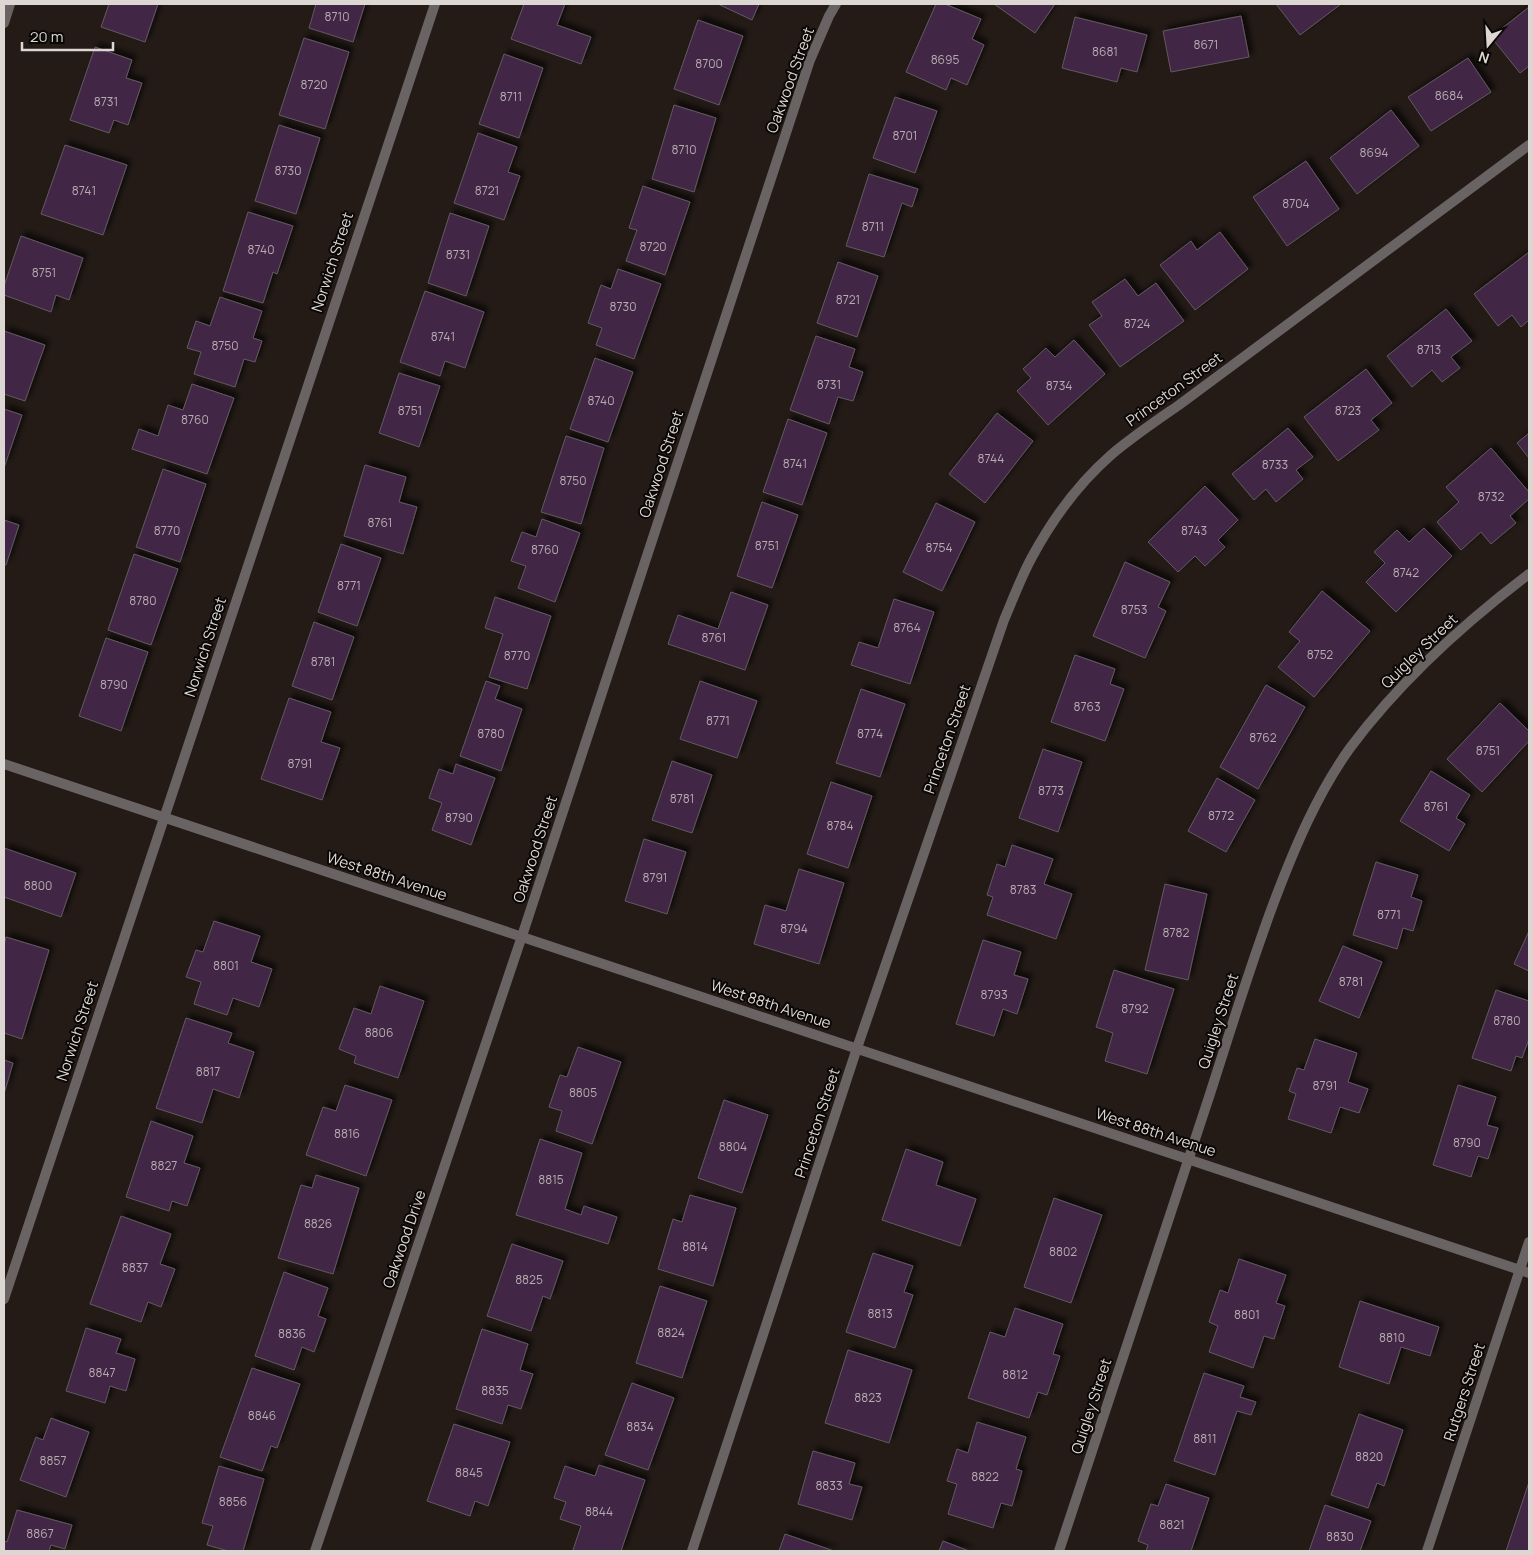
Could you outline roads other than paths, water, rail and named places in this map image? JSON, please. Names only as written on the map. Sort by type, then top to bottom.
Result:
[{"type":"street","points":[[4,23],[10,4]]},
{"type":"street","name":"Norwich Street","points":[[4,1299],[435,4]]},
{"type":"street","name":"Oakwood Street","points":[[522,936],[810,60],[836,4]]},
{"type":"street","name":"Princeton Street","points":[[692,1551],[858,1048],[1004,620],[1031,558],[1048,528],[1069,500],[1110,456],[1529,145]]},
{"type":"street","name":"Quigley Street","points":[[1059,1551],[1268,917],[1306,824],[1327,784],[1350,748],[1408,678],[1492,602],[1529,574]]},
{"type":"street","name":"West 88th Avenue","points":[[4,764],[1525,1271]]},
{"type":"street","name":"Oakwood Drive","points":[[315,1551],[522,936]]},
{"type":"street","name":"Rutgers Street","points":[[1426,1551],[1525,1271],[1529,1242]]}]
